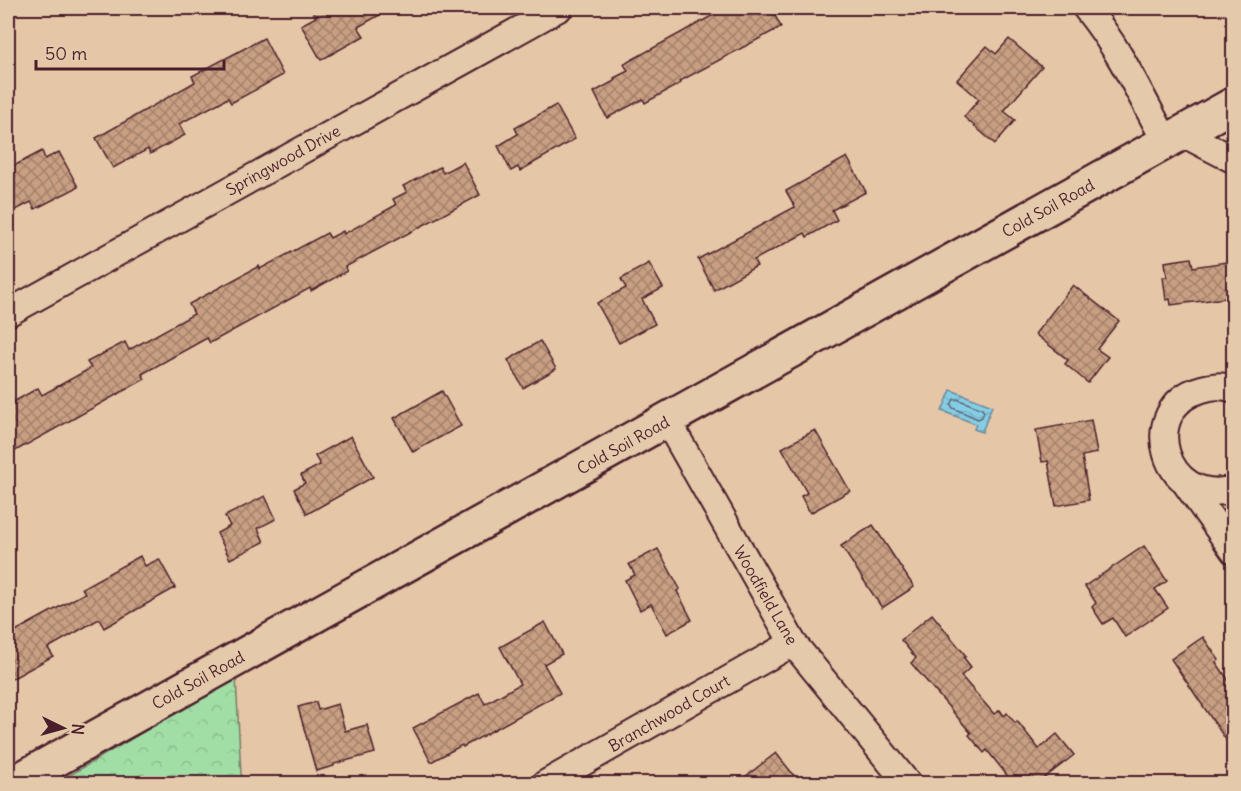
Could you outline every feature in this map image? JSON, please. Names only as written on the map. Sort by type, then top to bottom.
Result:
[{"type":"street","name":"Springwood Drive","points":[[8,313],[559,8]]},
{"type":"street","points":[[1086,8],[1174,138],[1233,160]]},
{"type":"street","name":"Cold Soil Road","points":[[12,783],[1233,105]]},
{"type":"street","points":[[1233,389],[1227,386],[1213,386],[1191,392],[1176,405],[1167,420],[1163,437],[1166,455],[1173,470],[1185,482],[1233,551]]},
{"type":"street","name":"Woodfield Lane","points":[[667,420],[793,643],[908,783]]},
{"type":"street","points":[[1185,482],[1202,490],[1221,492],[1233,489]]},
{"type":"street","name":"Branchwood Court","points":[[545,783],[793,643]]},
{"type":"green space","points":[[236,677],[241,775],[253,783],[55,784]]},
{"type":"water","points":[[951,390],[992,406],[982,432],[974,429],[976,424],[942,411]]},
{"type":"building","points":[[310,8],[392,8],[358,27],[364,36],[321,60],[301,25],[316,17]]},
{"type":"building","points":[[726,8],[771,8],[781,27],[680,81],[681,83],[645,103],[643,99],[607,118],[594,92],[628,71],[624,64]]},
{"type":"building","points":[[264,38],[283,75],[231,103],[228,98],[179,124],[185,135],[150,154],[148,149],[113,168],[96,138],[195,82],[192,76]]},
{"type":"building","points":[[1009,39],[1042,67],[1004,111],[1015,120],[995,144],[964,117],[979,99],[957,80],[987,46],[996,54]]},
{"type":"building","points":[[556,105],[575,139],[520,171],[518,167],[511,171],[498,146],[518,134],[515,128]]},
{"type":"building","points":[[42,151],[45,159],[59,152],[78,187],[35,209],[31,202],[8,214],[8,169]]},
{"type":"building","points":[[847,157],[866,192],[832,210],[837,220],[807,237],[805,233],[754,260],[757,266],[714,290],[698,259],[795,207],[786,191]]},
{"type":"building","points":[[463,162],[480,195],[345,267],[347,271],[311,291],[310,288],[210,343],[207,338],[142,374],[145,379],[8,455],[8,405],[38,388],[42,395],[91,368],[87,362],[125,342],[129,350],[194,314],[189,304],[327,233],[330,238],[343,231],[344,234],[396,205],[393,199],[407,192],[403,186],[440,167],[443,173]]},
{"type":"building","points":[[1191,258],[1193,267],[1233,261],[1233,297],[1171,305],[1170,299],[1166,300],[1163,277],[1167,277],[1165,262]]},
{"type":"building","points":[[649,263],[663,288],[642,299],[655,324],[619,343],[597,303],[626,288],[621,279]]},
{"type":"building","points":[[1073,285],[1119,321],[1097,349],[1108,357],[1088,383],[1065,364],[1068,360],[1035,334]]},
{"type":"building","points":[[540,341],[556,369],[523,388],[508,360]]},
{"type":"building","points":[[442,391],[461,426],[413,452],[394,418]]},
{"type":"building","points":[[1091,420],[1097,453],[1082,456],[1089,500],[1056,506],[1048,461],[1042,462],[1036,430]]},
{"type":"building","points":[[815,430],[850,491],[810,513],[801,496],[807,493],[782,448]]},
{"type":"building","points":[[351,436],[373,477],[307,514],[294,489],[305,483],[301,475],[320,465],[315,456]]},
{"type":"building","points":[[265,496],[276,519],[258,528],[264,542],[230,559],[217,533],[230,526],[225,516]]},
{"type":"building","points":[[873,525],[914,587],[882,608],[841,546]]},
{"type":"building","points":[[1144,546],[1167,581],[1155,589],[1168,608],[1125,637],[1113,618],[1103,624],[1092,607],[1096,603],[1085,586]]},
{"type":"building","points":[[658,549],[680,589],[677,591],[692,620],[667,634],[651,604],[640,610],[625,580],[635,575],[629,564]]},
{"type":"building","points":[[140,556],[145,566],[159,559],[175,588],[104,628],[99,619],[48,648],[53,656],[8,681],[8,635],[85,593],[82,588]]},
{"type":"building","points":[[932,614],[966,656],[964,658],[971,667],[961,676],[994,714],[1000,710],[1004,716],[1007,713],[1015,723],[1017,721],[1039,749],[1057,734],[1074,755],[1038,783],[1013,783],[987,750],[984,753],[969,735],[971,733],[911,663],[916,658],[901,640]]},
{"type":"building","points":[[545,622],[562,654],[544,664],[560,693],[463,747],[462,745],[431,762],[413,728],[479,693],[485,704],[520,684],[500,647]]},
{"type":"building","points":[[1203,637],[1219,660],[1216,662],[1233,687],[1233,750],[1171,659]]},
{"type":"building","points":[[316,702],[318,710],[338,704],[345,731],[367,725],[375,753],[316,771],[298,707]]},
{"type":"building","points":[[776,753],[800,783],[737,783]]}]
